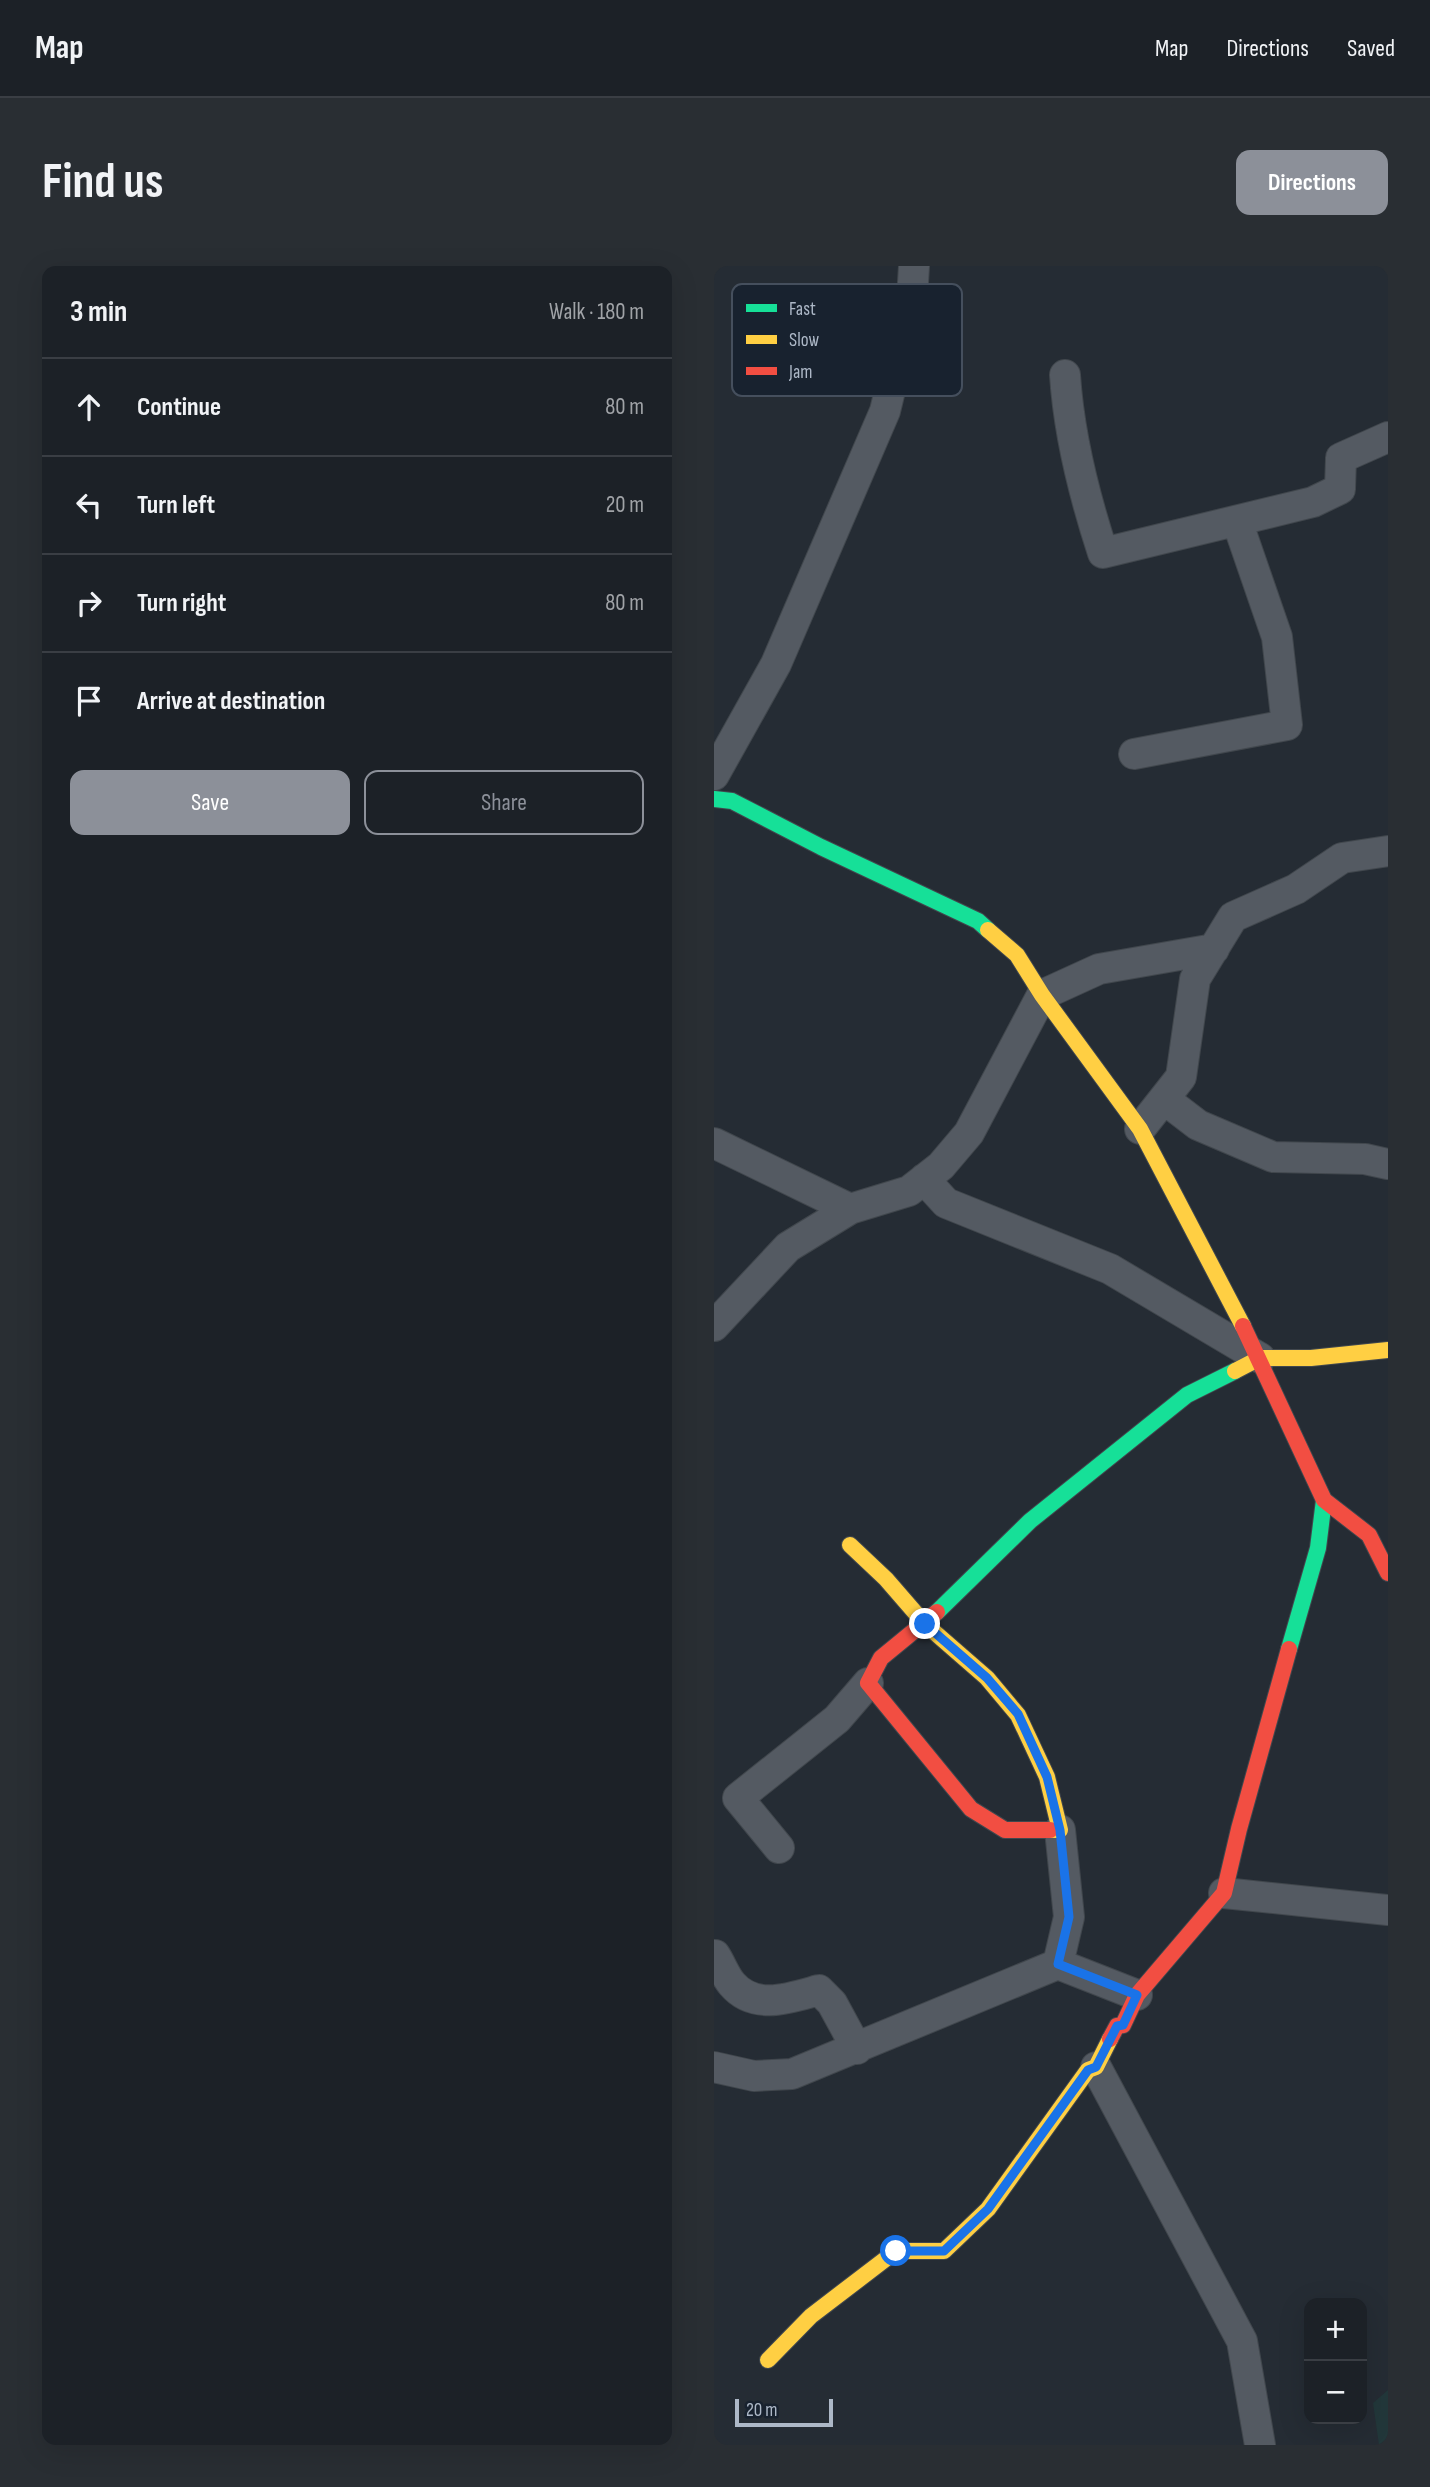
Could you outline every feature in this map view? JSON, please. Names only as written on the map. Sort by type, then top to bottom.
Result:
[{"type":"street","points":[[913,284],[914,266]]},
{"type":"street","points":[[1065,375],[1068,418],[1089,511],[1103,553],[1313,502],[1340,489],[1341,458],[1388,437]]},
{"type":"street","points":[[714,775],[776,664],[885,411],[889,396]]},
{"type":"street","points":[[1135,754],[1287,725],[1277,637],[1237,521]]},
{"type":"street","points":[[714,799],[732,801],[821,847],[978,921],[1017,955],[1042,995],[1140,1129],[1260,1358],[1324,1500],[1369,1535],[1388,1573]]},
{"type":"street","points":[[1140,1129],[1181,1077],[1195,979],[1233,917],[1296,889],[1342,858],[1388,850]]},
{"type":"street","points":[[714,1326],[788,1247],[850,1209],[909,1191],[941,1166],[969,1133],[1042,995],[1099,969],[1214,949]]},
{"type":"street","points":[[1164,1099],[1198,1125],[1273,1157],[1364,1159],[1388,1164]]},
{"type":"street","points":[[714,1143],[850,1209]]},
{"type":"street","points":[[925,1179],[946,1203],[1110,1269],[1260,1358]]},
{"type":"street","points":[[779,1848],[738,1798],[837,1719],[868,1683],[881,1658],[925,1624],[1030,1521],[1186,1395],[1260,1358],[1311,1358],[1388,1350]]},
{"type":"street","points":[[768,2360],[811,2316],[896,2251],[944,2251],[988,2209],[1088,2070],[1096,2067],[1117,2026],[1123,2025],[1137,1995],[1224,1893],[1239,1829],[1318,1548],[1324,1500]]},
{"type":"street","points":[[850,1545],[886,1578],[925,1624],[987,1678],[1018,1714],[1047,1777],[1060,1830],[1069,1917],[1058,1964]]},
{"type":"street","points":[[868,1683],[971,1810],[1004,1830],[1060,1830]]},
{"type":"street","points":[[1224,1893],[1388,1910]]},
{"type":"street","points":[[715,1955],[733,1985],[752,1998],[775,2002],[818,1990],[832,2003],[857,2049]]},
{"type":"street","points":[[714,2067],[754,2076],[792,2074],[1058,1964],[1137,1995]]},
{"type":"street","points":[[1096,2067],[1242,2341],[1260,2445]]},
{"type":"green space","points":[[1388,2390],[1388,2445],[1379,2445],[1373,2403]]},
{"type":"traffic: fast","points":[[714,799],[732,801],[821,847],[978,921],[988,930]]},
{"type":"traffic: fast","points":[[937,1612],[1030,1521],[1187,1395],[1235,1371]]},
{"type":"traffic: fast","points":[[1289,1649],[1318,1548],[1324,1500]]},
{"type":"traffic: slow","points":[[988,930],[1017,955],[1042,995],[1140,1129],[1243,1326]]},
{"type":"traffic: slow","points":[[1235,1371],[1260,1358],[1311,1358],[1388,1350]]},
{"type":"traffic: slow","points":[[850,1545],[886,1579],[925,1624],[987,1678],[1018,1715],[1047,1777],[1060,1830],[1050,1830]]},
{"type":"traffic: slow","points":[[768,2360],[811,2316],[896,2251],[944,2251],[988,2209],[1088,2070],[1096,2067],[1110,2039]]},
{"type":"traffic: jam","points":[[1243,1326],[1324,1500],[1369,1535],[1388,1573]]},
{"type":"traffic: jam","points":[[937,1612],[881,1658],[868,1683],[971,1809],[1005,1830],[1050,1830]]},
{"type":"traffic: jam","points":[[1110,2039],[1117,2026],[1123,2025],[1137,1995],[1224,1893],[1289,1649]]},
{"type":"route","points":[[896,2251],[944,2251],[988,2209],[1088,2070],[1096,2067],[1117,2026],[1123,2025],[1137,1995],[1058,1964],[1069,1917],[1060,1830],[1047,1777],[1018,1714],[987,1678],[925,1624]]}]
